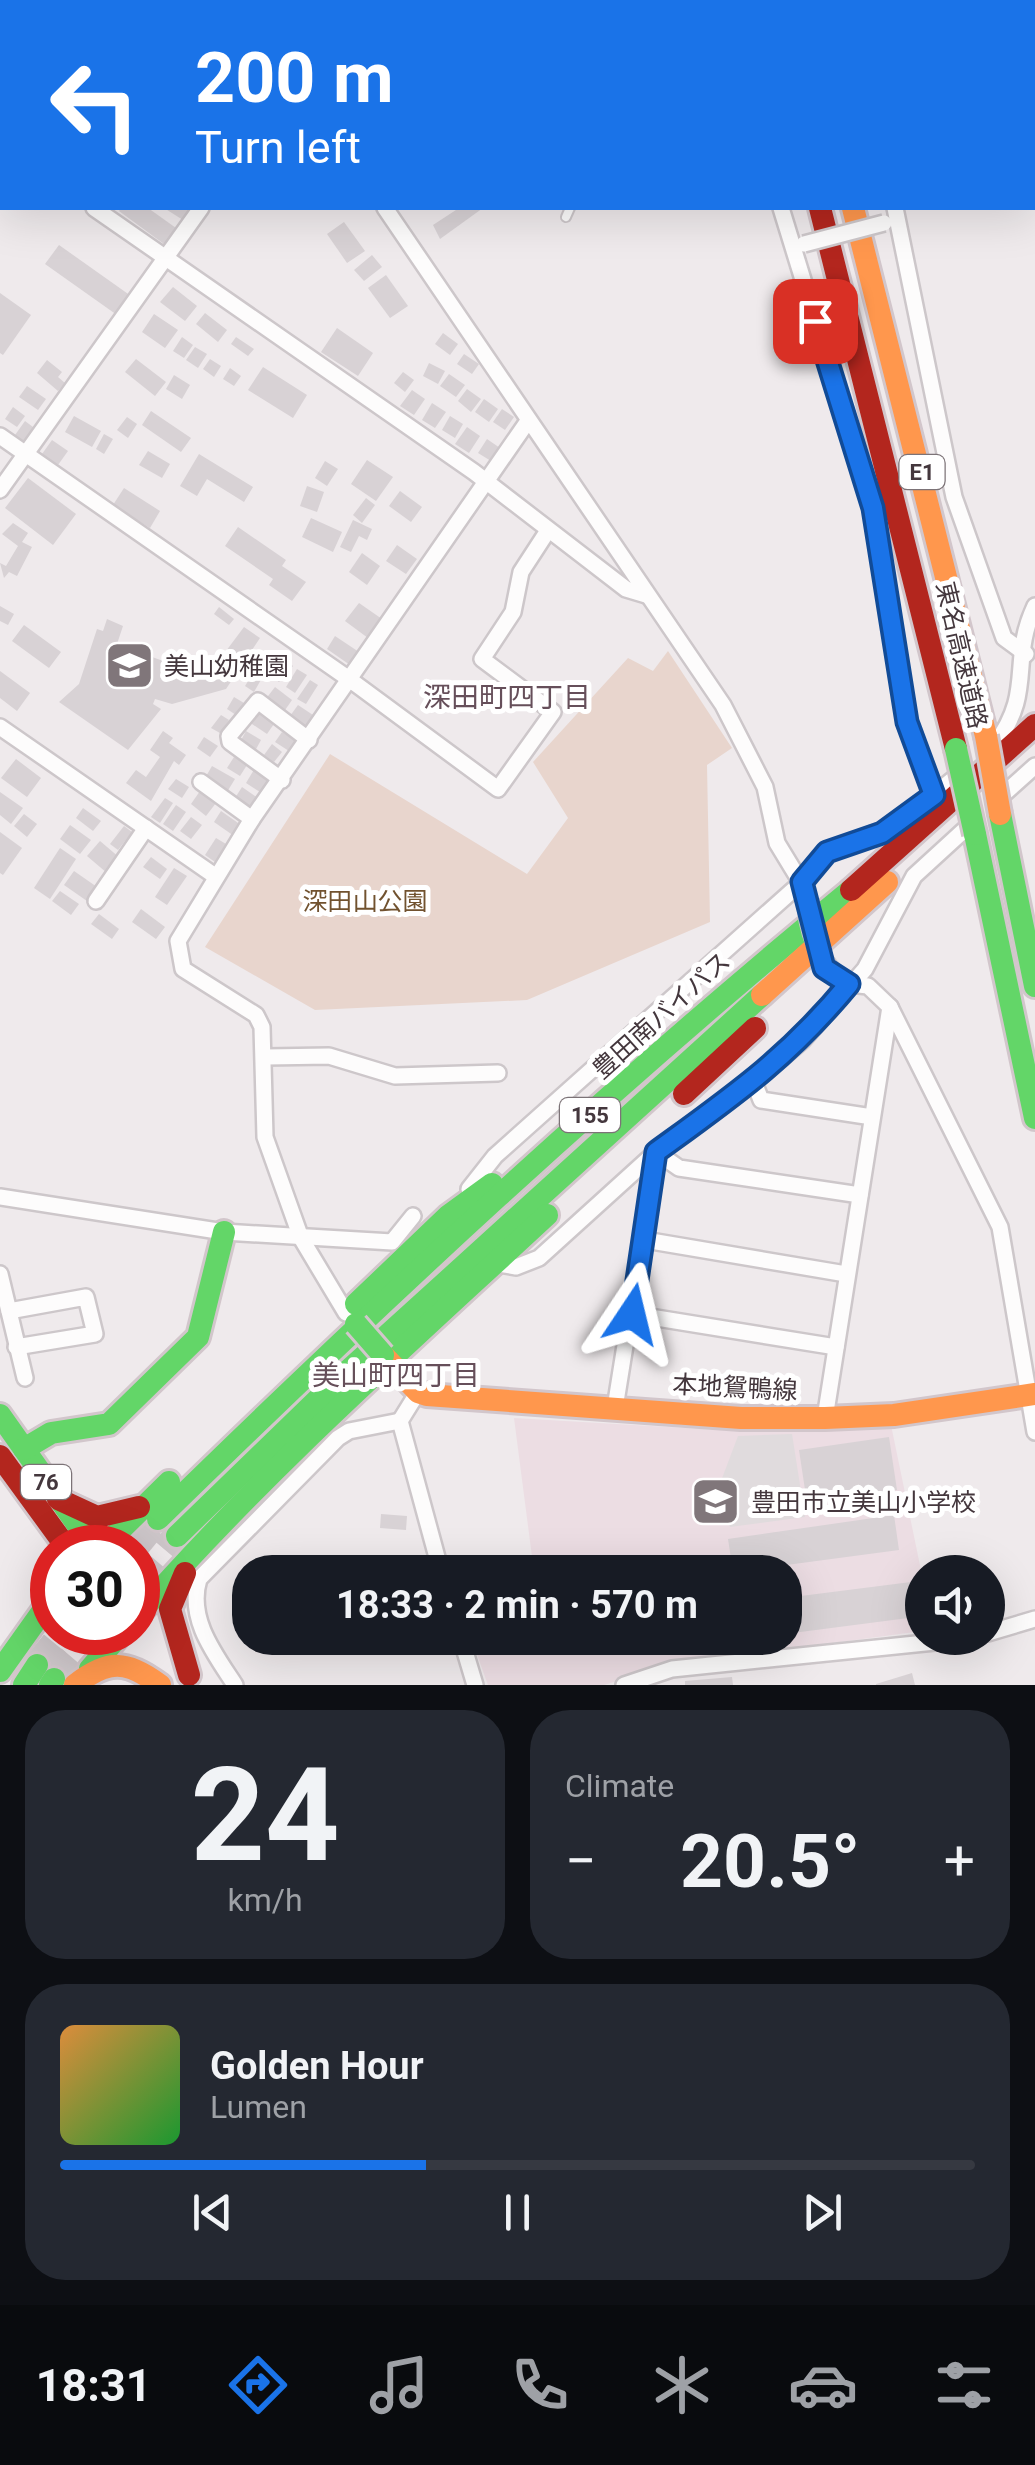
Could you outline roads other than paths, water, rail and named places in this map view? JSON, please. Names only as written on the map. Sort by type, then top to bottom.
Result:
[{"type":"main road","name":"東名高速道路","points":[[821,210],[956,749],[1035,1118]]},
{"type":"main road","name":"東名高速道路","points":[[854,210],[986,736],[1035,986]]},
{"type":"main road","name":"豊田南バイパス","points":[[152,1512],[714,1002],[818,916],[1035,724]]},
{"type":"main road","name":"155","points":[[177,1536],[340,1378],[1035,746]]},
{"type":"main road","name":"155","points":[[160,1585],[204,1540],[255,1507],[387,1358],[499,1264],[572,1190],[725,1058],[793,991],[868,899]]},
{"type":"main road","name":"155","points":[[134,1525],[152,1512],[351,1318],[448,1216],[502,1176],[637,1054],[770,946],[818,916]]},
{"type":"main road","points":[[24,1449],[52,1433],[109,1424],[198,1337],[224,1232]]},
{"type":"main road","points":[[351,1318],[418,1392]]},
{"type":"main road","name":"本地鴛鴨線","points":[[418,1392],[742,1418],[894,1415],[1031,1394]]},
{"type":"main road","name":"76","points":[[0,1415],[77,1525]]},
{"type":"main road","name":"76","points":[[0,1456],[50,1525]]},
{"type":"main road","name":"155","points":[[58,1500],[82,1516],[103,1520],[152,1512]]},
{"type":"main road","points":[[192,1680],[170,1609],[204,1540]]},
{"type":"main road","points":[[18,1651],[30,1632]]},
{"type":"main road","points":[[160,1636],[192,1680]]},
{"type":"main road","points":[[0,1670],[30,1639]]},
{"type":"main road","points":[[53,1681],[92,1655]]},
{"type":"main road","points":[[142,1655],[163,1685]]},
{"type":"main road","points":[[53,1681],[112,1662],[133,1666],[163,1685]]},
{"type":"street","points":[[97,210],[483,482],[626,590],[646,595]]},
{"type":"street","points":[[0,490],[200,210]]},
{"type":"street","points":[[386,210],[723,705],[765,787],[777,843],[804,887],[806,909],[824,968],[849,984],[868,986],[890,1007],[1000,1228],[1035,1432]]},
{"type":"street","points":[[782,210],[798,245],[873,508],[907,722],[934,795]]},
{"type":"street","points":[[798,245],[892,216],[954,497],[1004,638],[1026,654]]},
{"type":"street","points":[[351,1318],[301,1238],[266,1137],[266,1056],[256,1015],[194,980],[178,957],[180,931],[252,819],[528,421]]},
{"type":"street","points":[[0,436],[349,679],[498,790],[554,712],[482,658],[513,612],[521,572],[547,532]]},
{"type":"street","points":[[448,1216],[496,1156],[804,887],[827,852],[882,833],[1006,734],[1024,710],[1030,690],[1026,654],[1035,606]]},
{"type":"street","points":[[282,780],[230,742],[228,736],[258,701],[309,740]]},
{"type":"street","points":[[0,727],[214,876]]},
{"type":"street","points":[[499,1264],[516,1267],[539,1258],[656,1152],[754,1082],[803,1040],[866,969],[914,876],[1035,766]]},
{"type":"street","points":[[202,782],[252,819]]},
{"type":"street","points":[[96,901],[146,828]]},
{"type":"street","points":[[825,1418],[890,1007]]},
{"type":"street","points":[[266,1056],[329,1056],[396,1076],[498,1073]]},
{"type":"street","points":[[754,1082],[761,1100],[872,1116]]},
{"type":"street","points":[[656,1152],[679,1168],[860,1195]]},
{"type":"street","points":[[615,1408],[645,1240],[656,1152]]},
{"type":"street","points":[[0,1197],[224,1232],[301,1238],[392,1242],[413,1216]]},
{"type":"street","points":[[645,1240],[846,1274]]},
{"type":"street","points":[[0,1274],[26,1378]]},
{"type":"street","points":[[9,1311],[86,1297],[94,1334],[16,1347]]},
{"type":"street","points":[[632,1314],[836,1347]]},
{"type":"street","points":[[418,1392],[400,1422],[436,1555]]},
{"type":"street","points":[[236,1685],[198,1619],[195,1593],[199,1579],[255,1507],[338,1438],[349,1431],[400,1422]]},
{"type":"street","points":[[1005,1628],[1035,1619]]},
{"type":"street","points":[[624,1685],[655,1681],[672,1669],[905,1645]]},
{"type":"street","points":[[465,1655],[475,1685]]},
{"type":"tunnel","points":[[153,1525],[158,1519]]},
{"type":"tunnel","points":[[160,1556],[177,1536]]},
{"type":"tunnel","points":[[37,1665],[45,1655]]},
{"type":"tunnel","points":[[54,1679],[74,1655]]},
{"type":"place","name":"美山幼稚園","points":[[129,666]]},
{"type":"place","name":"豊田市立美山小学校","points":[[716,1502]]},
{"type":"district","name":"深田町四丁目","points":[[507,697]]},
{"type":"district","name":"美山町四丁目","points":[[396,1375]]},
{"type":"park label","name":"深田山公園","points":[[365,901]]}]
